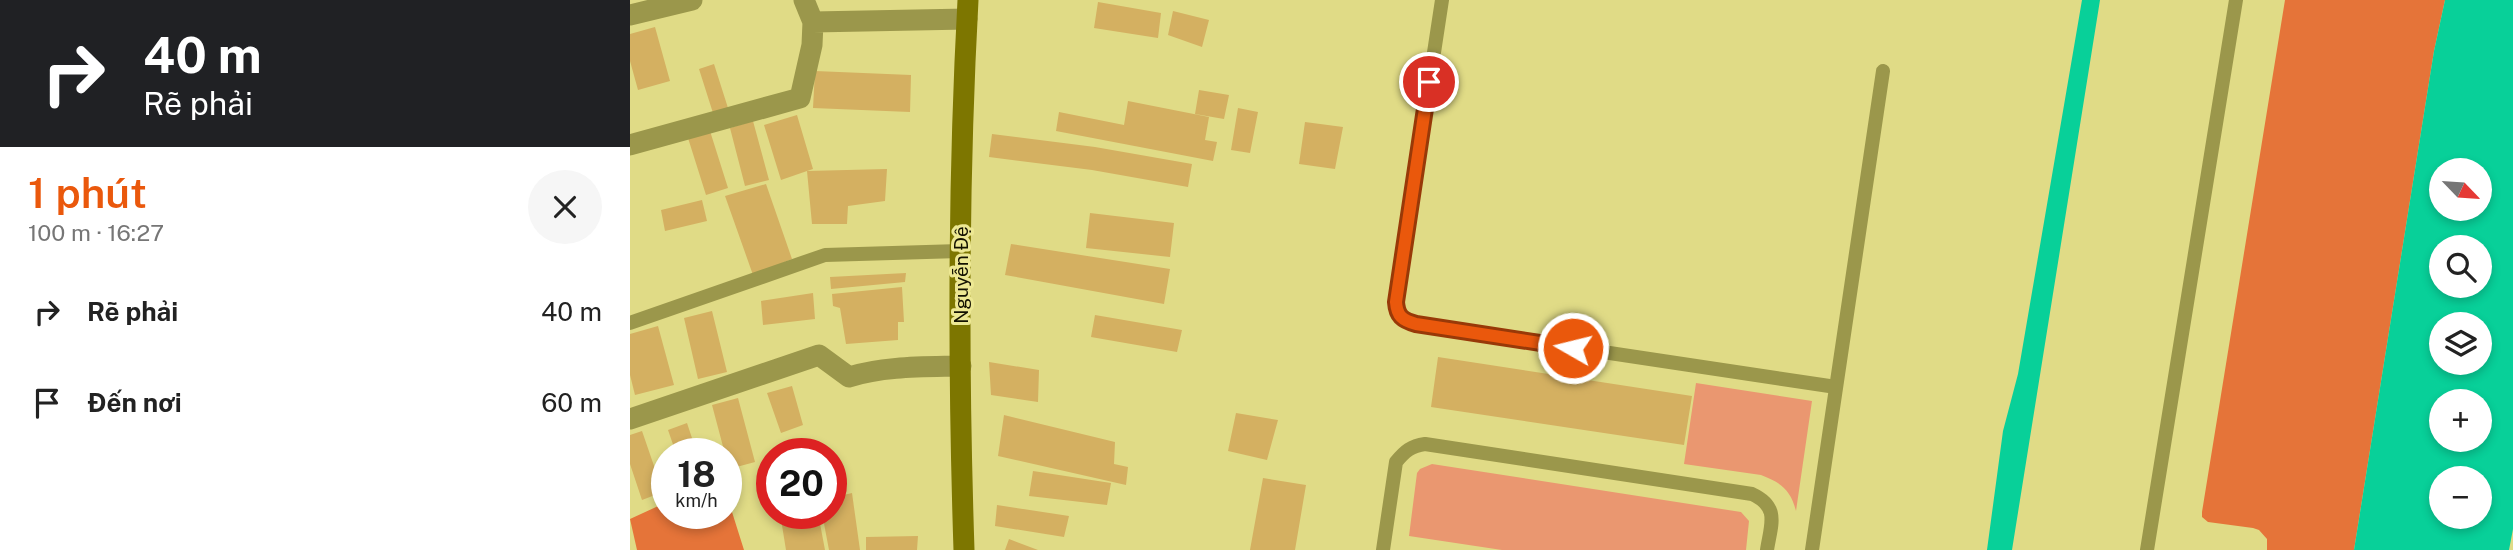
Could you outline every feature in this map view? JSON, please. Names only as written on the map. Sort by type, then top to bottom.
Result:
[{"type":"street","points":[[630,15],[692,0]]},
{"type":"street","points":[[630,145],[800,98],[812,45],[813,22],[804,0]]},
{"type":"street","points":[[813,22],[967,9]]},
{"type":"street","name":"Nguyễn Đệ","points":[[964,550],[960,251],[967,9]]},
{"type":"street","points":[[630,419],[819,355],[849,377],[862,373],[961,366]]},
{"type":"lane","points":[[1442,0],[1396,302],[1397,313],[1404,320],[1416,324],[1836,387]]},
{"type":"lane","points":[[2147,550],[2236,0]]},
{"type":"lane","points":[[1812,550],[1882,71]]},
{"type":"lane","points":[[630,323],[825,255],[960,251]]},
{"type":"lane","points":[[1384,550],[1396,462],[1413,446],[1424,444],[1752,494],[1762,499],[1770,509],[1772,517],[1767,550]]},
{"type":"shaded area","points":[[2082,0],[2100,0],[2012,550],[1987,550],[2003,431],[2018,374]]},
{"type":"shaded area","points":[[2285,0],[2445,0],[2434,51],[2354,550],[2267,550],[2267,539],[2259,530],[2208,522],[2202,517]]},
{"type":"shaded area","points":[[2445,0],[2513,0],[2513,529],[2509,550],[2354,550],[2434,51]]},
{"type":"shaded area","points":[[1696,383],[1812,401],[1796,511],[1788,492],[1761,475],[1684,464]]},
{"type":"shaded area","points":[[1432,464],[1741,512],[1749,521],[1746,550],[1502,550],[1409,536],[1417,473]]},
{"type":"shaded area","points":[[651,509],[651,529],[737,529],[744,550],[637,550],[630,519]]},
{"type":"building","points":[[1098,2],[1161,13],[1158,38],[1094,28]]},
{"type":"building","points":[[1173,11],[1209,20],[1202,47],[1168,35]]},
{"type":"building","points":[[655,27],[670,81],[638,90],[630,61],[630,34]]},
{"type":"building","points":[[714,64],[728,108],[713,113],[699,69]]},
{"type":"building","points":[[815,71],[911,75],[910,112],[813,108]]},
{"type":"building","points":[[1199,90],[1229,95],[1224,119],[1195,114]]},
{"type":"building","points":[[1128,101],[1209,117],[1205,140],[1217,142],[1213,161],[1056,131],[1059,112],[1124,125]]},
{"type":"building","points":[[1238,108],[1258,112],[1250,153],[1231,150]]},
{"type":"building","points":[[797,115],[813,169],[781,180],[764,125]]},
{"type":"building","points":[[753,121],[769,180],[745,186],[730,128]]},
{"type":"building","points":[[1305,122],[1343,127],[1335,169],[1299,164]]},
{"type":"building","points":[[710,131],[728,188],[706,195],[688,138]]},
{"type":"building","points":[[992,134],[1095,147],[1192,164],[1188,187],[1092,170],[989,157]]},
{"type":"building","points":[[887,169],[885,201],[848,206],[847,224],[812,224],[807,171]]},
{"type":"building","points":[[766,184],[792,259],[753,275],[725,196]]},
{"type":"building","points":[[702,200],[707,221],[665,231],[661,210]]},
{"type":"building","points":[[1090,213],[1174,223],[1170,257],[1086,248]]},
{"type":"building","points":[[1011,244],[1170,269],[1164,304],[1005,275]]},
{"type":"building","points":[[906,273],[905,282],[831,289],[830,277]]},
{"type":"building","points":[[902,287],[904,322],[898,322],[898,340],[846,344],[840,308],[833,306],[832,294]]},
{"type":"building","points":[[813,293],[815,319],[763,325],[761,301]]},
{"type":"building","points":[[712,311],[727,372],[698,379],[684,318]]},
{"type":"building","points":[[1095,315],[1182,330],[1177,352],[1091,337]]},
{"type":"building","points":[[658,326],[674,385],[635,395],[630,375],[630,334]]},
{"type":"building","points":[[1438,357],[1692,396],[1684,445],[1431,407]]},
{"type":"building","points":[[989,362],[1039,370],[1038,402],[991,395]]},
{"type":"building","points":[[792,386],[803,425],[781,433],[767,393]]},
{"type":"building","points":[[738,398],[755,462],[742,466],[742,438],[721,438],[712,405]]},
{"type":"building","points":[[1236,413],[1278,420],[1267,460],[1228,451]]},
{"type":"building","points":[[1004,415],[1115,442],[1114,464],[1128,467],[1126,485],[998,456]]},
{"type":"building","points":[[687,423],[692,438],[671,438],[668,430]]},
{"type":"building","points":[[642,431],[651,457],[651,497],[642,500],[630,464],[630,435]]},
{"type":"building","points":[[1033,471],[1111,483],[1107,505],[1029,496]]},
{"type":"building","points":[[1263,478],[1306,485],[1295,550],[1250,550]]},
{"type":"building","points":[[852,493],[860,550],[829,550],[825,529],[847,529],[847,494]]},
{"type":"building","points":[[997,505],[1069,516],[1064,537],[995,526]]},
{"type":"building","points":[[783,529],[821,529],[825,550],[786,550]]},
{"type":"building","points":[[918,536],[917,550],[866,550],[866,537]]},
{"type":"building","points":[[1009,539],[1038,550],[1005,550]]},
{"type":"route","points":[[1429,82],[1396,302],[1397,313],[1404,320],[1416,324],[1573,348]]}]
